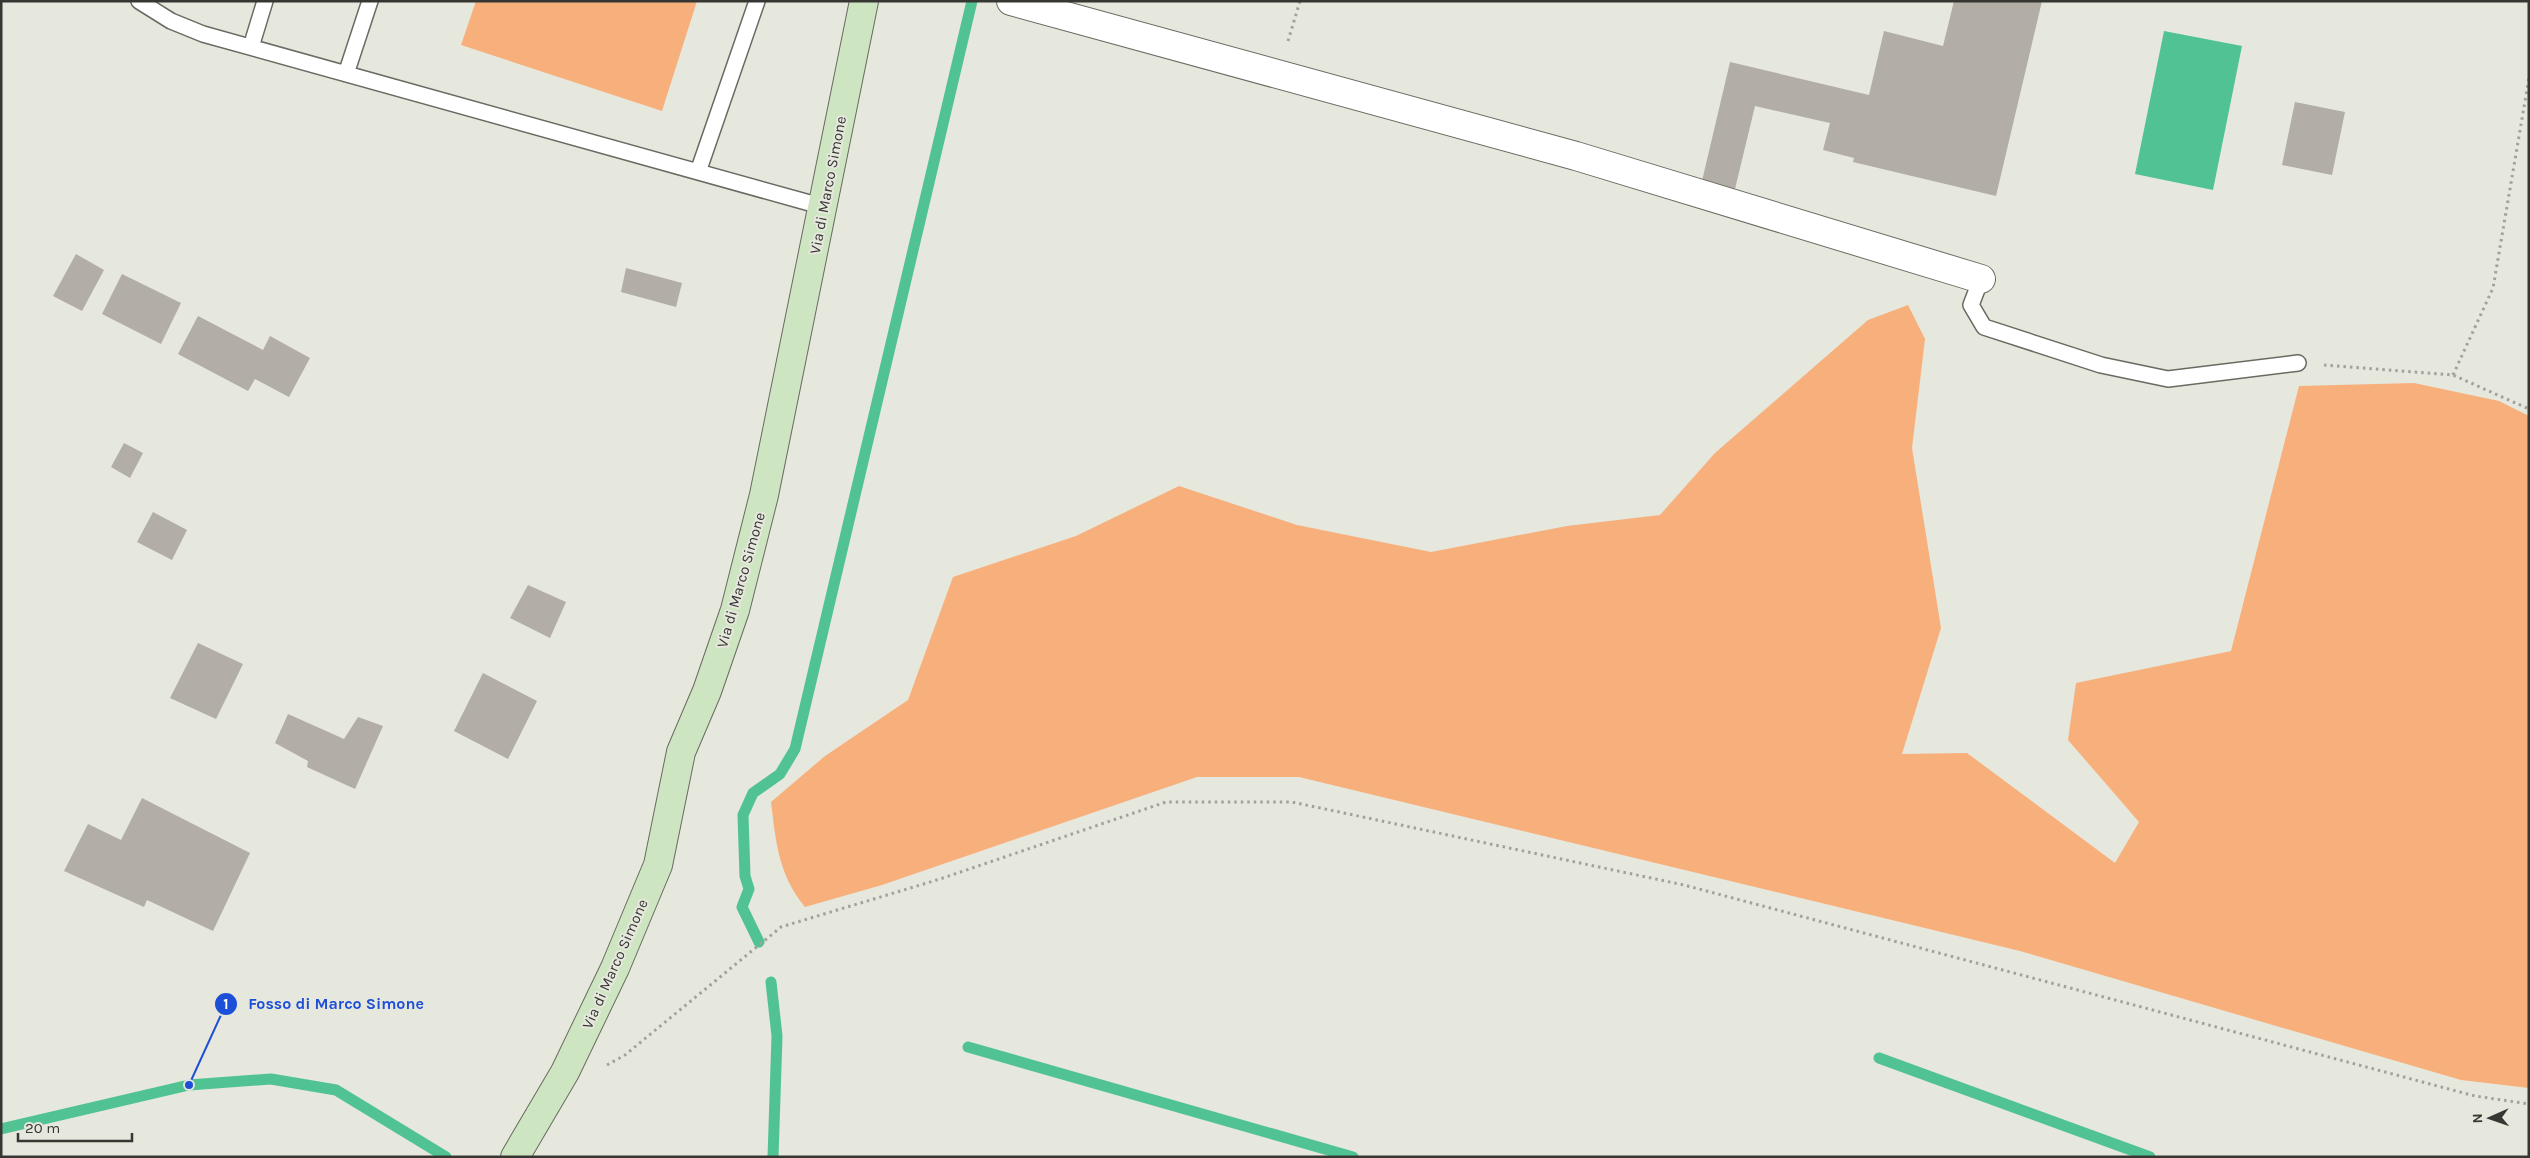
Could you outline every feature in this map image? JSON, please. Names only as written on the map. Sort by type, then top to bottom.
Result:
[{"type":"street","name":"Via di Marco Simone","points":[[521,1148],[565,1072],[611,977],[658,865],[681,752],[707,691],[736,610],[764,495],[824,207],[864,1]]},
{"type":"street","points":[[1011,1],[1576,156],[1981,279]]},
{"type":"lane","points":[[138,1],[158,7],[186,28],[251,48],[824,207]]},
{"type":"lane","points":[[251,48],[265,1]]},
{"type":"lane","points":[[346,74],[370,1]]},
{"type":"lane","points":[[698,172],[757,1]]},
{"type":"lane","points":[[1981,279],[1971,305],[1984,327],[2101,365],[2168,379],[2298,363]]},
{"type":"path","points":[[1278,74],[1300,1]]},
{"type":"path","points":[[2453,375],[2492,288],[2529,78]]},
{"type":"path","points":[[2298,363],[2453,375],[2529,409]]},
{"type":"path","points":[[600,1069],[625,1055],[781,927],[940,879],[1166,802],[1292,802],[1684,885],[2475,1096],[2529,1104]]},
{"type":"shaded area","points":[[476,1],[697,1],[662,111],[461,45]]},
{"type":"shaded area","points":[[2164,31],[2242,46],[2213,190],[2135,174]]},
{"type":"shaded area","points":[[1908,305],[1925,339],[1912,448],[1941,628],[1902,754],[1967,753],[2115,863],[2139,822],[2068,740],[2076,683],[2231,651],[2299,386],[2414,383],[2499,401],[2529,416],[2529,1088],[2461,1080],[2020,951],[1299,777],[1197,777],[882,885],[805,907],[789,882],[777,844],[771,802],[825,756],[908,700],[953,577],[1076,536],[1179,486],[1297,525],[1431,552],[1567,526],[1660,515],[1715,453],[1868,320]]},
{"type":"building","points":[[1954,1],[2042,1],[1996,196],[1853,162],[1854,158],[1823,150],[1830,123],[1755,106],[1735,189],[1702,181],[1730,62],[1869,95],[1884,31],[1943,46]]},
{"type":"building","points":[[2295,102],[2345,112],[2332,175],[2282,165]]},
{"type":"building","points":[[76,254],[104,270],[82,311],[53,296]]},
{"type":"building","points":[[626,268],[682,283],[676,307],[621,292]]},
{"type":"building","points":[[122,274],[181,303],[161,344],[102,314]]},
{"type":"building","points":[[198,316],[263,350],[270,336],[310,358],[289,397],[255,379],[248,391],[178,354]]},
{"type":"building","points":[[124,443],[143,453],[130,478],[111,467]]},
{"type":"building","points":[[153,512],[187,530],[172,560],[137,542]]},
{"type":"building","points":[[528,585],[566,602],[550,638],[510,618]]},
{"type":"building","points":[[198,643],[243,664],[216,719],[170,698]]},
{"type":"building","points":[[483,673],[537,701],[508,759],[454,731]]},
{"type":"building","points":[[288,714],[344,739],[358,717],[383,726],[355,789],[307,767],[308,761],[275,743]]},
{"type":"building","points":[[142,798],[250,853],[213,931],[147,900],[144,907],[64,871],[88,824],[121,840]]},
{"type":"waterway","points":[[759,942],[742,907],[749,889],[745,876],[743,815],[753,793],[780,774],[795,749],[972,1]]},
{"type":"waterway","points":[[771,982],[777,1036],[773,1157]]},
{"type":"waterway","points":[[968,1047],[1353,1157]]},
{"type":"waterway","points":[[1879,1058],[2150,1157]]},
{"type":"waterway","points":[[1,1129],[189,1085],[271,1079],[336,1090],[446,1157]]},
{"type":"place","name":"Fosso di Marco Simone","points":[[189,1085]]}]
